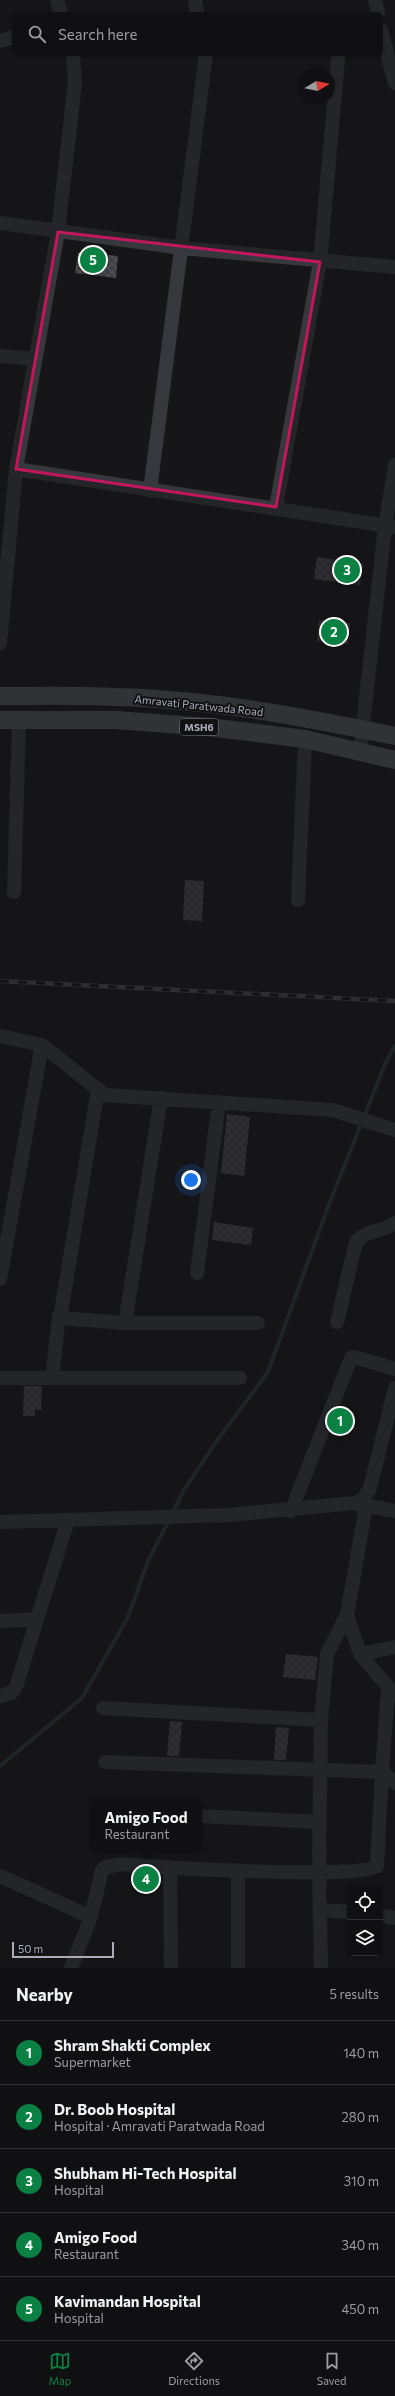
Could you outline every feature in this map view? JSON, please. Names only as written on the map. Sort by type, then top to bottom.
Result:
[{"type":"main road","name":"Amravati Paratwada Road","points":[[0,696],[116,697],[211,704],[304,717],[395,736]]},
{"type":"main road","name":"MSH6","points":[[0,720],[116,720],[208,727],[305,740],[395,760]]},
{"type":"street","points":[[57,0],[60,12]]},
{"type":"street","points":[[195,0],[197,12]]},
{"type":"street","points":[[374,0],[377,12]]},
{"type":"street","points":[[383,34],[390,46],[395,83]]},
{"type":"street","points":[[0,41],[12,37]]},
{"type":"street","points":[[0,643],[16,469],[58,232],[75,82],[73,56]]},
{"type":"street","points":[[150,491],[206,56]]},
{"type":"street","points":[[276,507],[320,262],[338,59]]},
{"type":"street","points":[[0,223],[182,248],[320,262],[395,267]]},
{"type":"street","points":[[0,356],[35,359]]},
{"type":"street","points":[[360,752],[390,526],[395,465]]},
{"type":"street","points":[[16,469],[150,491],[276,507],[390,526]]},
{"type":"street","points":[[14,892],[19,720]]},
{"type":"street","points":[[298,900],[305,740]]},
{"type":"street","points":[[0,1036],[42,1045],[106,1095],[333,1110],[349,1114],[390,1129]]},
{"type":"street","points":[[0,1279],[42,1045]]},
{"type":"street","points":[[52,1378],[59,1316],[98,1089]]},
{"type":"street","points":[[125,1323],[161,1098]]},
{"type":"street","points":[[197,1274],[219,1102]]},
{"type":"street","points":[[337,1322],[356,1242],[365,1234],[383,1230],[395,1222]]},
{"type":"street","points":[[59,1316],[61,1319],[125,1323],[258,1324]]},
{"type":"street","points":[[291,1511],[352,1358],[355,1357],[395,1369]]},
{"type":"street","points":[[0,1378],[240,1378]]},
{"type":"street","points":[[321,1968],[319,1822],[321,1720],[327,1654],[346,1615],[362,1499],[370,1488],[392,1414],[395,1388]]},
{"type":"street","points":[[0,1522],[134,1517],[228,1516],[361,1505],[395,1511]]},
{"type":"street","points":[[0,1696],[11,1693],[16,1687],[68,1520]]},
{"type":"street","points":[[72,1968],[91,1916],[102,1870],[112,1866],[170,1867],[238,1871],[319,1871],[368,1870],[377,1866],[382,1772],[392,1692],[360,1654],[346,1615]]},
{"type":"street","points":[[0,1621],[37,1619]]},
{"type":"street","points":[[360,1654],[395,1647]]},
{"type":"street","points":[[103,1708],[321,1720]]},
{"type":"street","points":[[105,1762],[382,1772],[395,1783]]},
{"type":"street","points":[[202,1816],[319,1822]]},
{"type":"street","points":[[170,1867],[171,1968]]},
{"type":"street","points":[[238,1871],[238,1968]]},
{"type":"street","points":[[0,1876],[91,1916]]},
{"type":"street","points":[[320,1910],[347,1912]]},
{"type":"street","points":[[383,1916],[395,1918]]},
{"type":"highlighted area","points":[[58,232],[320,262],[276,507],[16,469]]},
{"type":"building","points":[[78,252],[118,256],[116,278],[75,273]]},
{"type":"building","points":[[317,557],[363,564],[360,585],[314,579]]},
{"type":"building","points":[[319,620],[350,623],[348,644],[317,641]]},
{"type":"building","points":[[185,880],[204,881],[202,921],[183,920]]},
{"type":"building","points":[[227,1114],[250,1117],[244,1176],[221,1173]]},
{"type":"building","points":[[214,1222],[253,1228],[251,1245],[212,1240]]},
{"type":"building","points":[[24,1386],[42,1386],[41,1410],[35,1410],[35,1416],[23,1416]]},
{"type":"building","points":[[286,1654],[318,1657],[315,1680],[283,1677]]},
{"type":"building","points":[[170,1721],[182,1722],[179,1756],[167,1756]]},
{"type":"building","points":[[276,1727],[289,1728],[286,1760],[274,1760]]},
{"type":"waterway","points":[[172,1514],[184,1490],[216,1442],[268,1372],[329,1204],[386,1062],[395,1046]]},
{"type":"waterway","points":[[0,1766],[82,1698],[128,1617],[148,1561],[169,1520]]},
{"type":"railway","points":[[0,981],[395,1001]]},
{"type":"place","name":"Kavimandan Hospital","points":[[93,260]]},
{"type":"place","name":"Shubham Hi-Tech Hospital","points":[[347,570]]},
{"type":"place","name":"Dr. Boob Hospital","points":[[334,632]]},
{"type":"place","name":"Shram Shakti Complex","points":[[340,1421]]},
{"type":"place","name":"Amigo Food","points":[[146,1879]]}]
